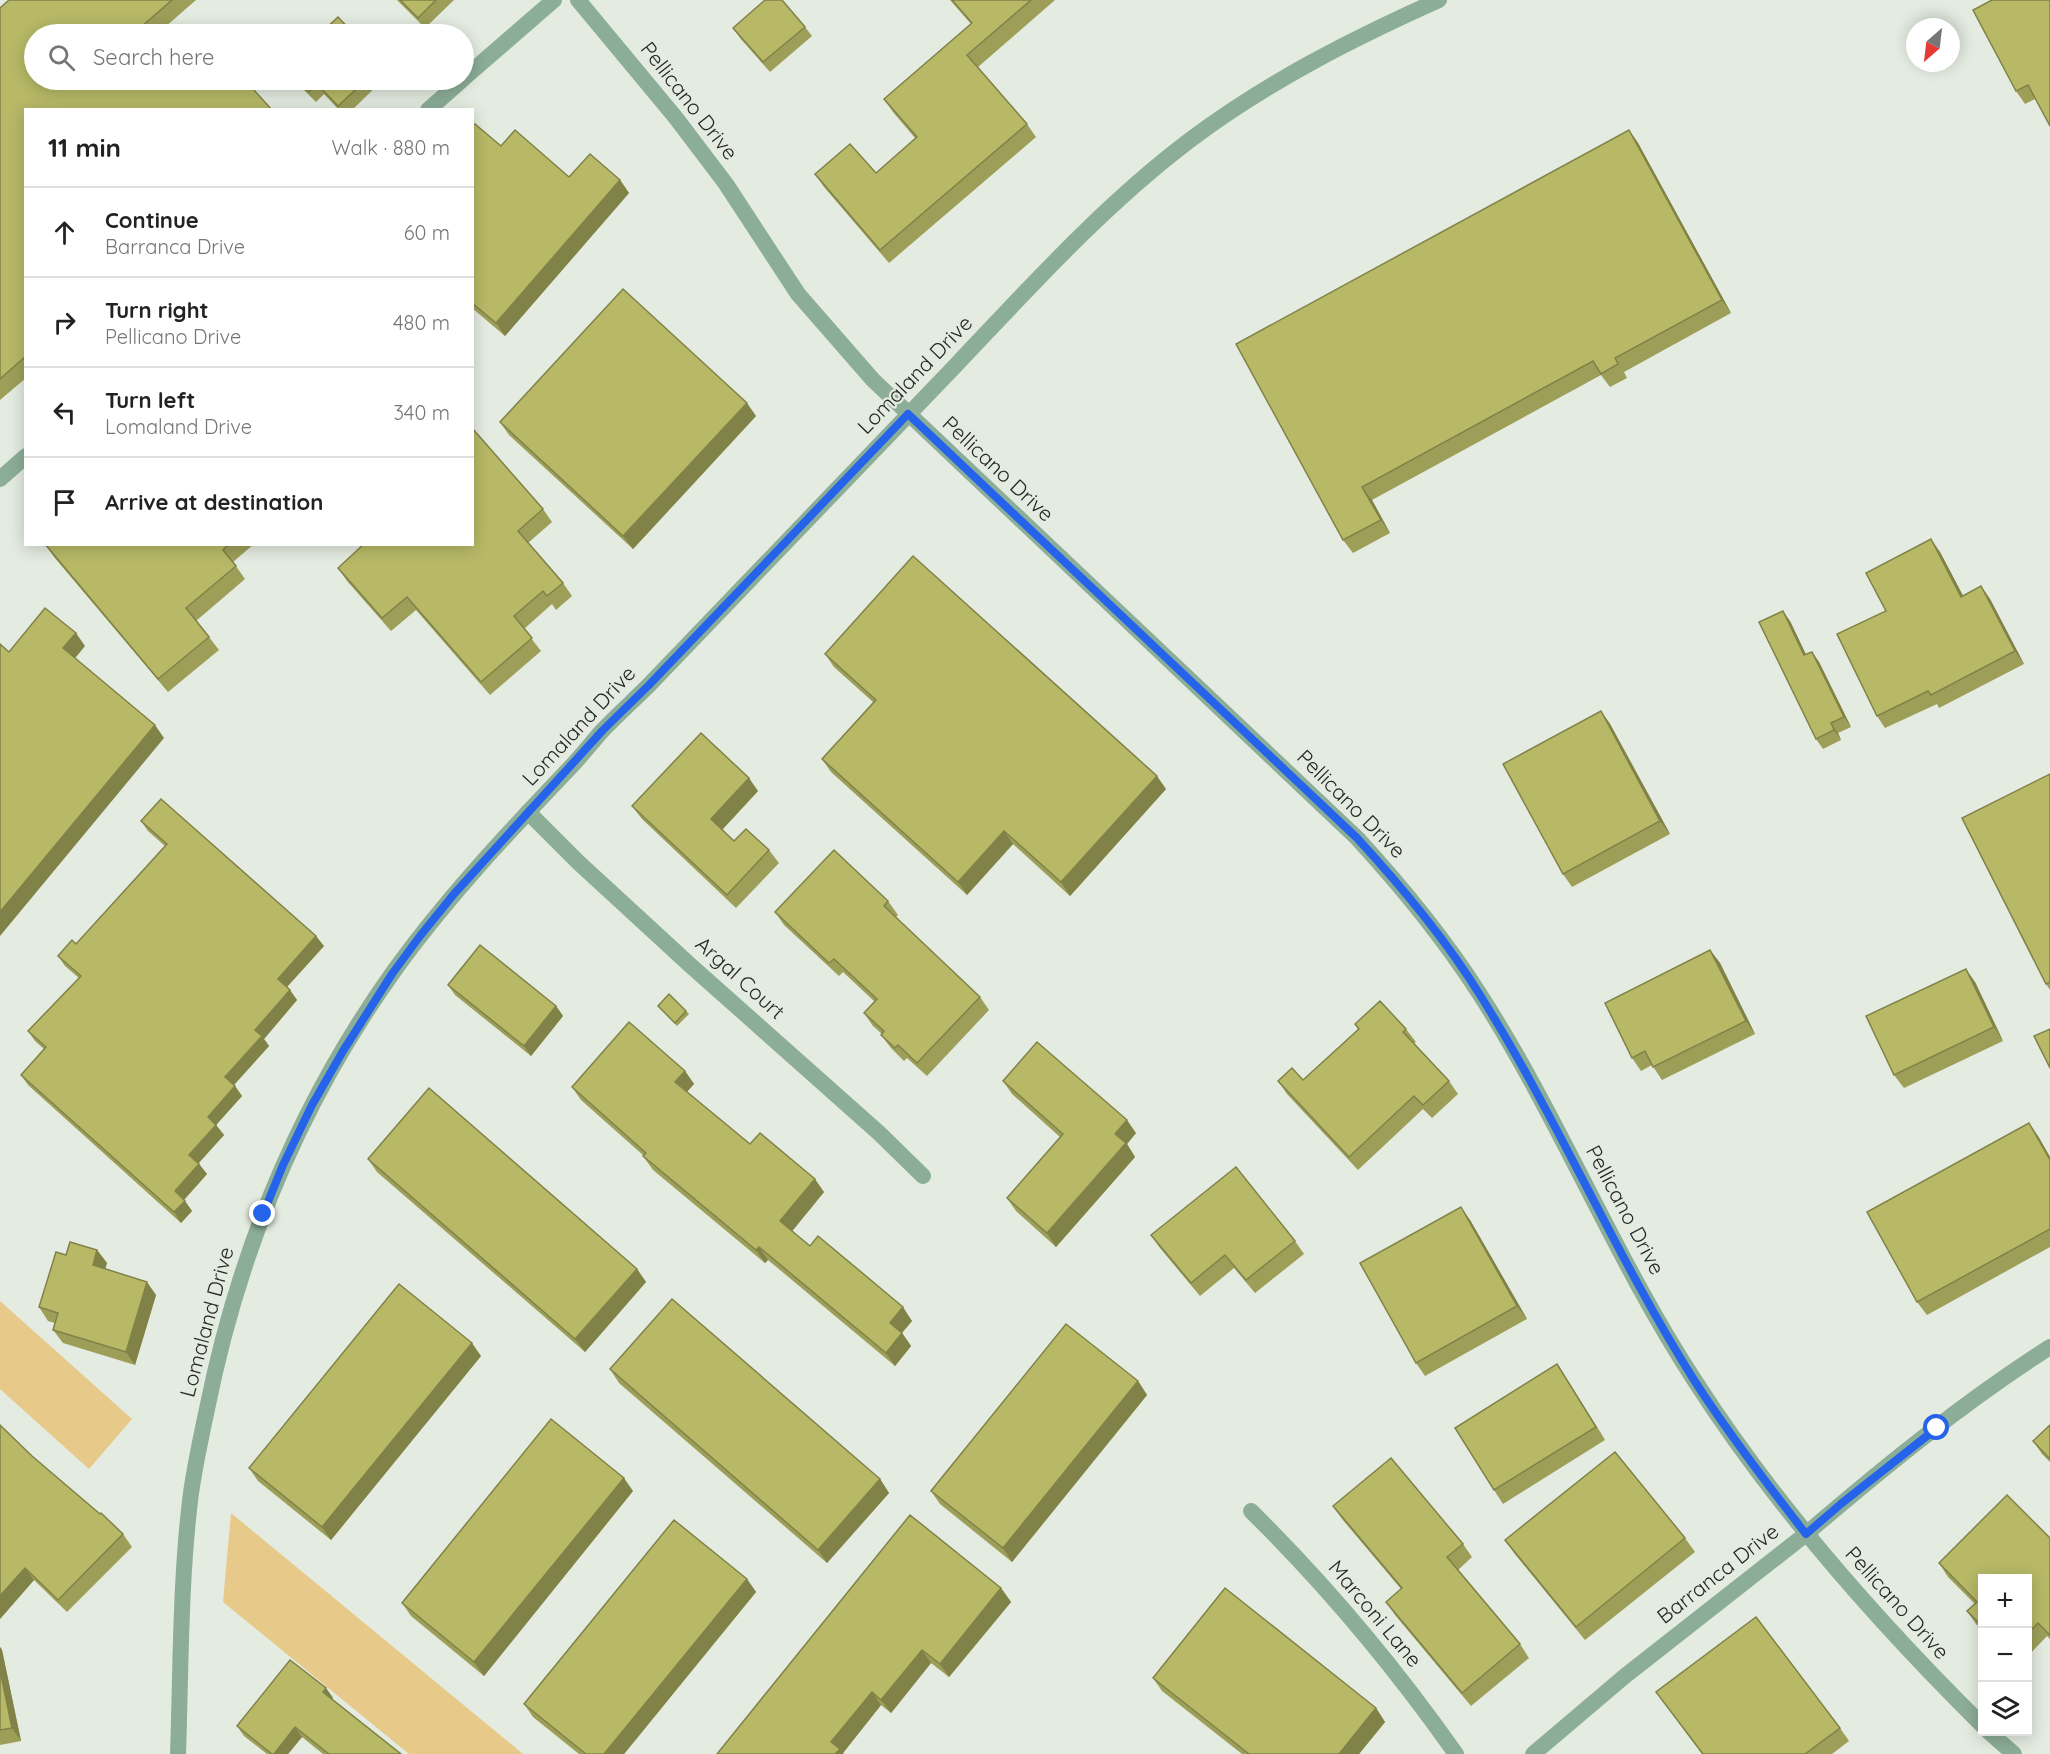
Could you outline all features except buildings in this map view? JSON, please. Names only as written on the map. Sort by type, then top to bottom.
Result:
[{"type":"street","points":[[474,69],[554,0]]},
{"type":"street","name":"Pellicano Drive","points":[[578,0],[676,118],[726,184],[798,294],[866,372],[1357,838],[1407,893],[1453,953],[1513,1049],[1640,1286],[1694,1380],[1748,1458],[1806,1534],[1924,1668],[1978,1720]]},
{"type":"street","name":"Lomaland Drive","points":[[178,1754],[184,1596],[191,1495],[218,1355],[243,1266],[283,1165],[312,1105],[392,974],[454,894],[603,730],[649,685],[1047,269],[1137,183],[1190,140],[1234,109],[1330,52],[1439,0]]},
{"type":"street","points":[[430,108],[451,90]]},
{"type":"street","points":[[0,479],[24,458]]},
{"type":"street","name":"Argal Court","points":[[528,812],[638,917],[879,1133],[923,1176]]},
{"type":"street","name":"Barranca Drive","points":[[1533,1754],[1625,1676],[1842,1503],[1978,1396],[2050,1347]]},
{"type":"street","name":"Marconi Lane","points":[[1251,1511],[1348,1613],[1394,1670],[1456,1754]]},
{"type":"street","points":[[1994,1736],[2014,1754]]},
{"type":"shaded area","points":[[0,1301],[132,1419],[89,1469],[0,1389]]},
{"type":"shaded area","points":[[231,1513],[523,1754],[409,1754],[223,1602]]},
{"type":"route","points":[[263,1214],[283,1165],[312,1105],[392,974],[420,936],[454,894],[603,730],[649,685],[908,414],[1284,768],[1357,838],[1400,885],[1446,944],[1508,1041],[1645,1295],[1694,1380],[1748,1458],[1806,1534],[1937,1428]]}]
